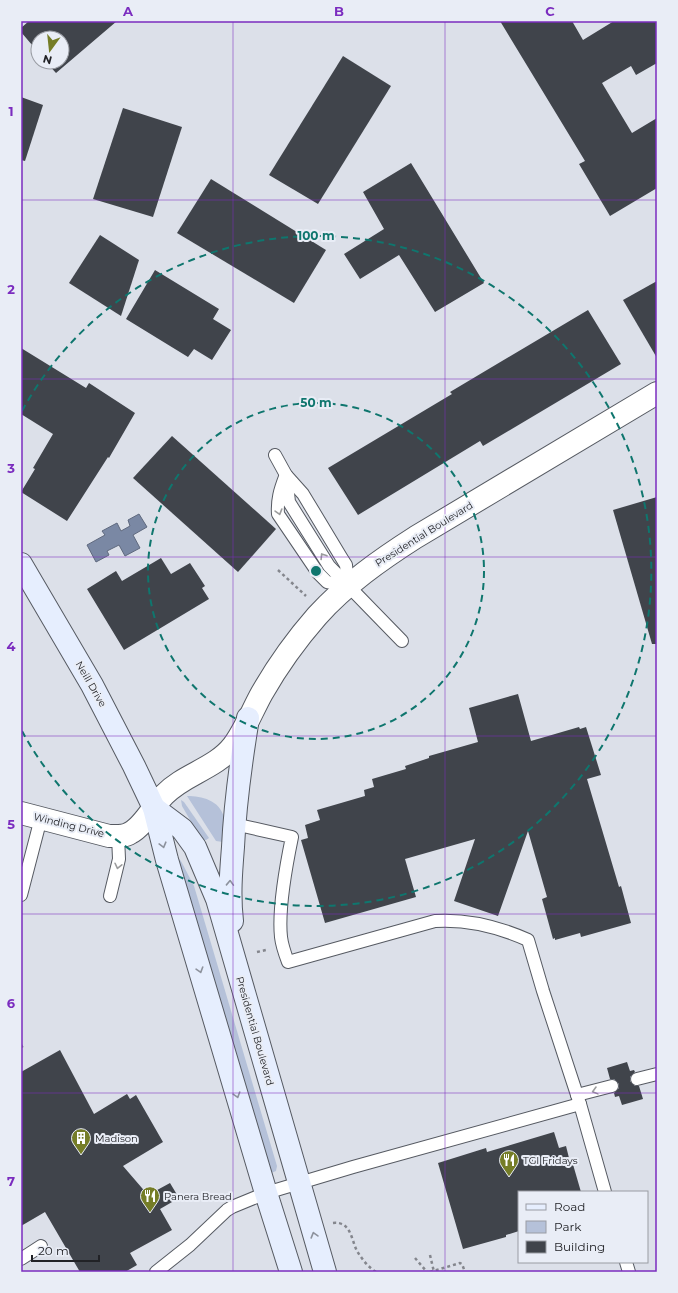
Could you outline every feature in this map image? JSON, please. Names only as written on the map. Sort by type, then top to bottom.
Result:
[{"type":"main road","name":"Neill Drive","points":[[21,564],[92,685],[125,747],[154,808]]},
{"type":"main road","points":[[235,964],[230,906],[230,884],[234,824],[241,758],[248,718]]},
{"type":"main road","name":"Presidential Boulevard","points":[[154,808],[182,829],[195,847],[217,899],[325,1272]]},
{"type":"main road","points":[[154,808],[169,867],[291,1272]]},
{"type":"street","name":"Presidential Boulevard","points":[[154,808],[163,796],[173,787],[213,763],[233,746],[288,651],[323,610],[348,586],[379,562],[416,537],[657,393]]},
{"type":"street","name":"Winding Drive","points":[[31,815],[101,834],[118,836],[130,834],[154,808]]},
{"type":"lane","points":[[275,455],[286,475],[303,494],[342,557],[346,565],[348,586]]},
{"type":"lane","points":[[286,475],[278,495],[278,514],[318,573],[327,582],[348,586],[402,641]]},
{"type":"lane","points":[[21,895],[31,815]]},
{"type":"lane","points":[[234,824],[292,838],[287,862],[281,919],[281,938],[288,962],[435,920],[474,923],[509,932],[528,940],[579,1100],[606,1191]]},
{"type":"lane","points":[[110,896],[119,859],[118,836]]},
{"type":"lane","points":[[637,1080],[657,1074]]},
{"type":"lane","points":[[156,1272],[190,1245],[227,1210],[266,1193],[579,1100],[612,1086]]},
{"type":"lane","points":[[21,1259],[41,1246]]},
{"type":"path","points":[[278,570],[309,599]]},
{"type":"path","points":[[21,1045],[24,1050]]},
{"type":"path","points":[[332,1223],[344,1225],[348,1228],[357,1250],[364,1262],[376,1272]]},
{"type":"path","points":[[430,1256],[434,1271]]},
{"type":"path","points":[[415,1258],[428,1272],[462,1264],[465,1272]]},
{"type":"green space","points":[[187,796],[209,800],[222,811],[225,820],[223,842],[216,841]]},
{"type":"green space","points":[[181,800],[184,802],[209,838],[206,840],[201,839],[182,806]]},
{"type":"green space","points":[[179,859],[194,886],[277,1166],[276,1171],[271,1173],[178,860]]},
{"type":"shaded area","points":[[139,514],[147,527],[133,535],[140,548],[125,556],[119,545],[107,551],[109,555],[96,562],[87,545],[105,535],[102,531],[117,523],[121,531],[130,526],[128,520]]},
{"type":"building","points":[[29,21],[117,21],[70,61],[70,30],[30,30],[30,43],[21,32],[21,28]]},
{"type":"building","points":[[500,21],[572,21],[583,40],[614,21],[657,21],[657,63],[636,75],[631,66],[602,83],[632,133],[657,118],[657,188],[610,216],[579,164],[585,161]]},
{"type":"building","points":[[343,56],[391,86],[318,204],[269,175]]},
{"type":"building","points":[[21,97],[43,105],[25,161],[21,160]]},
{"type":"building","points":[[123,108],[182,127],[153,217],[93,199]]},
{"type":"building","points":[[411,163],[484,283],[435,312],[399,255],[360,279],[344,254],[384,229],[363,192]]},
{"type":"building","points":[[211,179],[326,250],[294,303],[177,233]]},
{"type":"building","points":[[100,235],[139,260],[121,316],[69,283]]},
{"type":"building","points":[[155,270],[219,309],[213,319],[231,330],[212,360],[194,349],[188,357],[126,319]]},
{"type":"building","points":[[657,281],[657,358],[623,300]]},
{"type":"building","points":[[588,310],[621,364],[483,446],[480,441],[358,515],[328,468],[452,394],[450,392]]},
{"type":"building","points":[[21,348],[86,388],[89,383],[135,413],[109,458],[108,457],[67,521],[21,492],[53,434],[21,414]]},
{"type":"building","points":[[172,436],[276,529],[238,572],[133,478]]},
{"type":"building","points":[[657,497],[657,644],[652,644],[613,510]]},
{"type":"building","points":[[161,558],[171,574],[190,563],[205,586],[202,588],[209,599],[124,650],[87,589],[116,571],[122,581]]},
{"type":"building","points":[[518,694],[531,741],[579,727],[580,729],[586,727],[601,775],[587,779],[619,887],[621,886],[631,923],[581,937],[580,933],[555,940],[555,938],[553,939],[542,899],[547,897],[528,831],[498,916],[454,901],[475,839],[405,859],[416,897],[325,923],[301,840],[308,838],[305,825],[320,820],[317,810],[365,796],[364,790],[374,787],[372,779],[406,769],[405,766],[429,758],[429,756],[478,742],[469,708]]},
{"type":"building","name":"Madison","points":[[60,1050],[94,1114],[127,1094],[130,1099],[136,1095],[163,1142],[123,1166],[148,1195],[170,1183],[179,1198],[160,1209],[172,1230],[130,1253],[137,1265],[125,1272],[80,1272],[45,1212],[21,1226],[21,1072]]},
{"type":"building","points":[[627,1062],[630,1071],[634,1070],[635,1072],[630,1077],[630,1081],[635,1086],[639,1086],[643,1099],[622,1105],[619,1096],[615,1097],[614,1093],[619,1088],[619,1084],[614,1079],[610,1079],[607,1068]]},
{"type":"building","name":"TGI Fridays","points":[[554,1132],[559,1148],[566,1146],[581,1191],[518,1191],[518,1231],[506,1235],[506,1237],[463,1249],[438,1163],[486,1148],[487,1152]]},
{"type":"place","name":"Madison","points":[[81,1155]]},
{"type":"place","name":"TGI Fridays","points":[[509,1177]]},
{"type":"place","name":"Panera Bread","points":[[150,1213]]}]
